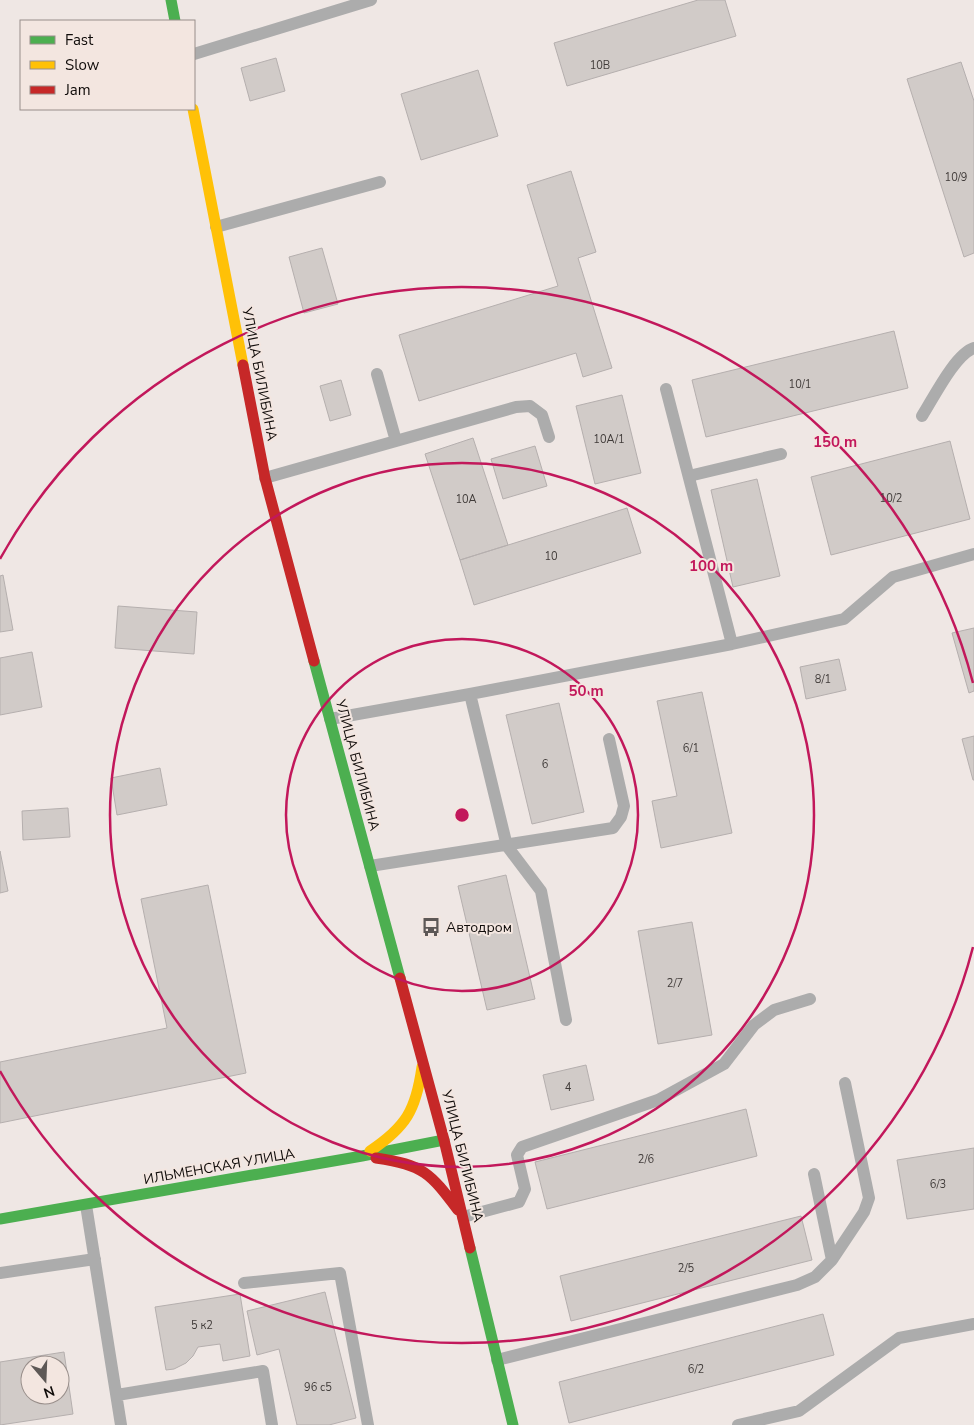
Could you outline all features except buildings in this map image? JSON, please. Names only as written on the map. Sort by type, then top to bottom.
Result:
[{"type":"main road","points":[[171,0],[175,20]]},
{"type":"main road","name":"УЛИЦА БИЛИБИНА","points":[[193,110],[265,478],[444,1140],[513,1425]]},
{"type":"main road","points":[[362,1156],[395,1132],[406,1120],[420,1087],[423,1062]]},
{"type":"main road","name":"ИЛЬМЕНСКАЯ УЛИЦА","points":[[0,1219],[444,1140]]},
{"type":"main road","points":[[362,1156],[405,1164],[420,1169],[444,1191],[463,1217]]},
{"type":"lane","points":[[195,54],[371,0]]},
{"type":"lane","points":[[216,227],[380,182]]},
{"type":"lane","points":[[922,416],[951,369],[962,356],[974,348]]},
{"type":"lane","points":[[377,374],[396,441]]},
{"type":"lane","points":[[666,389],[732,644]]},
{"type":"lane","points":[[265,478],[516,407],[530,406],[542,415],[549,437]]},
{"type":"lane","points":[[689,476],[781,454]]},
{"type":"lane","points":[[330,719],[732,644],[844,619],[893,577],[974,554]]},
{"type":"lane","points":[[470,694],[507,846],[541,891],[566,1020]]},
{"type":"lane","points":[[370,866],[613,828],[621,817],[624,806],[609,739]]},
{"type":"lane","points":[[463,1217],[519,1202],[525,1189],[516,1155],[522,1147],[658,1100],[724,1064],[754,1026],[774,1010],[810,999]]},
{"type":"lane","points":[[498,1360],[797,1285],[816,1277],[832,1260],[864,1212],[869,1198],[845,1083]]},
{"type":"lane","points":[[814,1174],[832,1260]]},
{"type":"lane","points":[[86,1205],[122,1425]]},
{"type":"lane","points":[[0,1273],[95,1259]]},
{"type":"lane","points":[[244,1283],[340,1273],[368,1425]]},
{"type":"lane","points":[[738,1425],[799,1411],[899,1338],[974,1324]]},
{"type":"lane","points":[[117,1395],[263,1371],[272,1425]]},
{"type":"traffic: fast","points":[[171,0],[175,20]]},
{"type":"traffic: fast","points":[[314,661],[400,978]]},
{"type":"traffic: fast","points":[[0,1219],[444,1140]]},
{"type":"traffic: fast","points":[[470,1248],[513,1425]]},
{"type":"traffic: slow","points":[[193,110],[243,365]]},
{"type":"traffic: slow","points":[[370,1151],[392,1134],[407,1116],[420,1082],[422,1067]]},
{"type":"traffic: jam","points":[[243,365],[265,478],[314,661]]},
{"type":"traffic: jam","points":[[400,978],[444,1140],[470,1248]]},
{"type":"traffic: jam","points":[[376,1158],[405,1164],[424,1173],[440,1187],[458,1210]]},
{"type":"place","name":"Автодром","points":[[431,927]]}]
